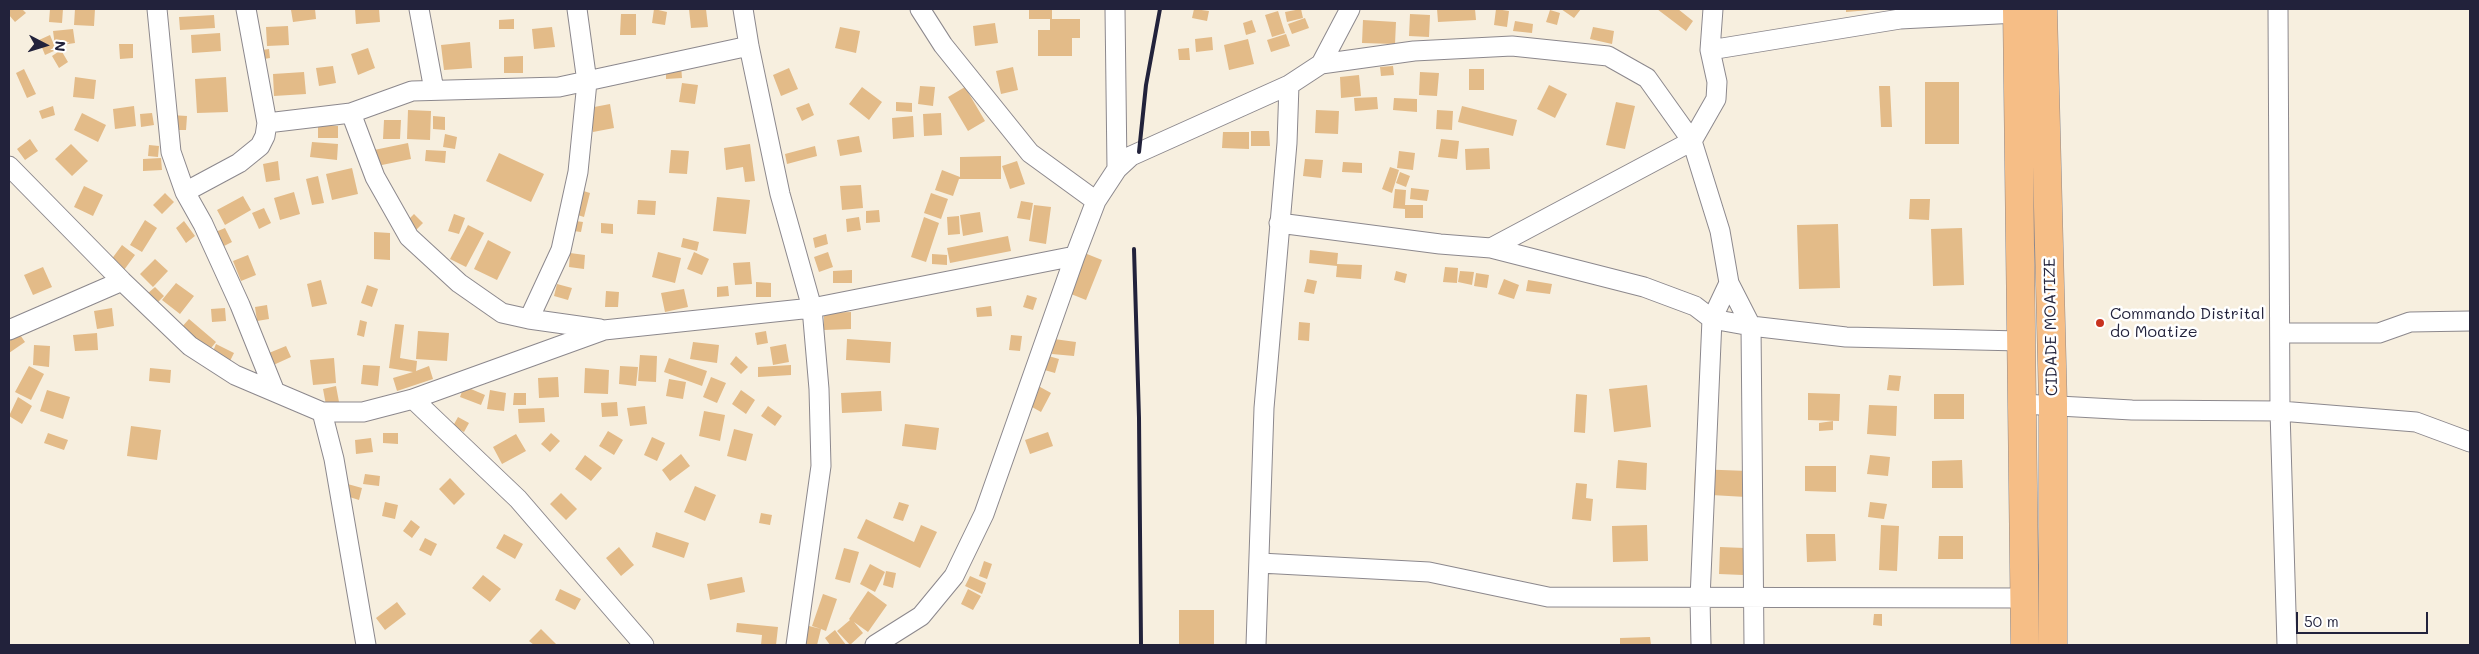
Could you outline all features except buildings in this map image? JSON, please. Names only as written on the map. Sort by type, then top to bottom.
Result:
[{"type":"highway","name":"CIDADE MOATIZE","points":[[2043,9],[2052,404],[2053,645]]},
{"type":"highway","name":"CIDADE MOATIZE","points":[[2017,11],[2025,645]]},
{"type":"street","points":[[156,9],[171,152],[185,192],[203,224],[240,305],[275,392]]},
{"type":"street","points":[[185,192],[239,163],[260,146],[265,136],[267,123],[246,9]]},
{"type":"street","points":[[419,9],[434,90]]},
{"type":"street","points":[[529,319],[561,250],[578,172],[587,82],[577,9]]},
{"type":"street","points":[[744,9],[749,46],[780,194],[812,308],[820,389],[821,466],[796,645]]},
{"type":"street","points":[[920,9],[943,45],[1030,152],[1096,201]]},
{"type":"street","points":[[1115,9],[1117,169]]},
{"type":"street","points":[[1321,64],[1350,9]]},
{"type":"street","points":[[1491,248],[1692,141],[1716,99],[1717,82],[1710,50],[1713,9]]},
{"type":"street","points":[[2278,9],[2280,411],[2287,645]]},
{"type":"street","points":[[1710,50],[1900,19],[2017,11]]},
{"type":"street","points":[[267,123],[351,113],[412,91],[559,87],[749,46]]},
{"type":"street","points":[[875,645],[921,616],[954,576],[984,514],[1096,201],[1117,169],[1130,156],[1289,85],[1321,64],[1414,51],[1512,46],[1608,56],[1647,78],[1692,141],[1720,231],[1729,283],[1751,326],[1754,645]]},
{"type":"street","points":[[1256,645],[1264,408],[1278,222],[1287,142],[1289,85]]},
{"type":"street","points":[[351,113],[375,177],[409,238],[458,284],[502,313],[604,330]]},
{"type":"street","points":[[9,166],[122,281],[190,346],[235,375],[322,412],[363,412],[413,399],[604,330],[812,308],[1075,256]]},
{"type":"street","points":[[1278,222],[1440,244],[1491,248],[1644,287],[1695,306],[1712,319],[1751,326],[1846,337],[2020,341]]},
{"type":"street","points":[[9,330],[122,281]]},
{"type":"street","points":[[1701,645],[1700,599],[1712,319],[1729,283]]},
{"type":"street","points":[[2280,333],[2379,333],[2410,322],[2470,321]]},
{"type":"street","points":[[413,399],[518,500],[644,645]]},
{"type":"street","points":[[2022,404],[2052,404],[2132,410],[2280,411],[2416,422],[2470,442]]},
{"type":"street","points":[[322,412],[334,459],[366,645]]},
{"type":"street","points":[[1260,563],[1429,572],[1548,597],[1700,599],[2025,598]]},
{"type":"railway","points":[[1139,152],[1146,85],[1160,9]]},
{"type":"railway","points":[[1134,249],[1139,418],[1141,645]]},
{"type":"place","name":"Commando Distrital do Moatize","points":[[2100,323]]}]
